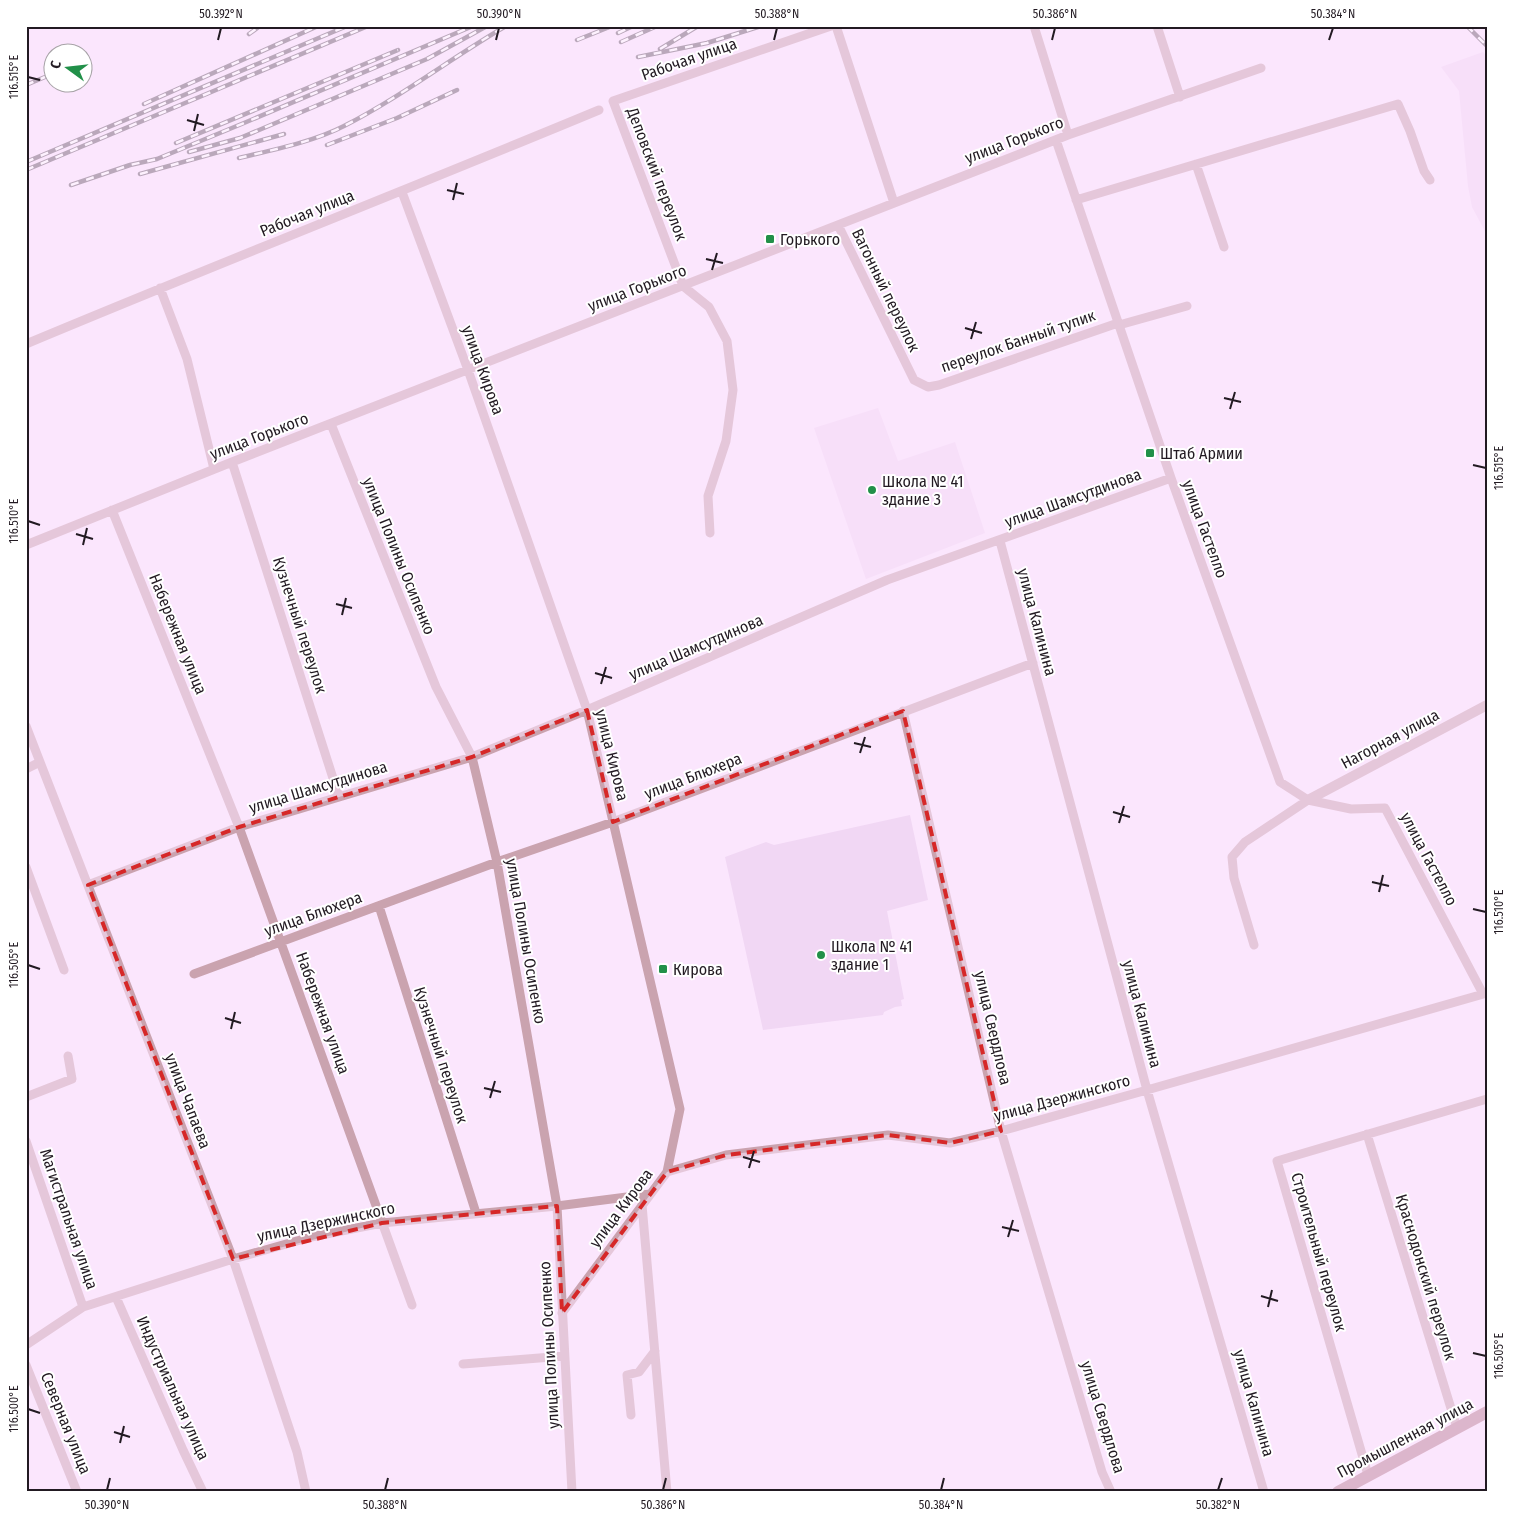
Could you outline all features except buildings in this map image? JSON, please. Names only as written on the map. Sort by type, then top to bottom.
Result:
[{"type":"main road","name":"Промышленная улица","points":[[1338,1492],[1487,1412]]},
{"type":"street","name":"Рабочая улица","points":[[613,101],[831,26]]},
{"type":"street","points":[[836,26],[894,204]]},
{"type":"street","points":[[1034,26],[1068,135]]},
{"type":"street","points":[[1157,26],[1180,97]]},
{"type":"street","name":"улица Горького","points":[[26,545],[214,469],[1068,135],[1262,68]]},
{"type":"street","name":"Деповский переулок","points":[[613,101],[683,286]]},
{"type":"street","points":[[1076,200],[1398,104],[1424,171],[1430,180]]},
{"type":"street","name":"Рабочая улица","points":[[26,344],[599,110]]},
{"type":"street","name":"улица Гастелло","points":[[1056,140],[1171,478],[1280,782],[1308,800],[1351,809],[1385,808],[1485,993]]},
{"type":"street","points":[[1196,164],[1224,247]]},
{"type":"street","name":"улица Кирова","points":[[402,192],[468,370],[587,710],[680,1109],[667,1172],[562,1313]]},
{"type":"street","name":"Вагонный переулок","points":[[838,225],[914,380],[928,386]]},
{"type":"street","points":[[683,286],[709,307],[728,341],[733,390],[726,441],[708,496],[710,533]]},
{"type":"street","points":[[160,288],[187,359],[214,469]]},
{"type":"street","name":"переулок Банный тупик","points":[[928,386],[939,385],[1119,324],[1187,306]]},
{"type":"street","name":"улица Полины Осипенко","points":[[331,424],[436,688],[472,757],[497,862],[557,1206],[572,1492]]},
{"type":"street","name":"Кузнечный переулок","points":[[232,462],[339,797]]},
{"type":"street","name":"улица Шамсутдинова","points":[[88,885],[239,827],[472,757],[587,710],[887,580],[1171,478]]},
{"type":"street","name":"Набережная улица","points":[[112,510],[239,827],[282,941],[412,1305]]},
{"type":"street","name":"улица Калинина","points":[[1000,541],[1147,1090],[1264,1492]]},
{"type":"street","name":"улица Блюхера","points":[[194,974],[497,862],[613,822],[1033,663]]},
{"type":"street","name":"Нагорная улица","points":[[1308,800],[1487,704]]},
{"type":"street","name":"улица Свердлова","points":[[903,711],[1001,1130],[1102,1472],[1111,1492]]},
{"type":"street","name":"улица Чапаева","points":[[26,726],[234,1259],[297,1452],[306,1492]]},
{"type":"street","points":[[26,769],[40,762]]},
{"type":"street","points":[[1254,945],[1234,878],[1232,857],[1245,842],[1308,800]]},
{"type":"street","points":[[26,867],[64,970]]},
{"type":"street","name":"Кузнечный переулок","points":[[379,906],[476,1213]]},
{"type":"street","name":"улица Дзержинского","points":[[667,1172],[726,1156],[888,1135],[950,1143],[1147,1090],[1485,993]]},
{"type":"street","points":[[26,1097],[72,1079],[68,1056]]},
{"type":"street","name":"Строительный переулок","points":[[1368,1475],[1277,1161],[1487,1099]]},
{"type":"street","name":"Краснодонский переулок","points":[[1367,1134],[1456,1428]]},
{"type":"street","name":"Магистральная улица","points":[[26,1141],[83,1307]]},
{"type":"street","name":"улица Дзержинского","points":[[26,1345],[83,1307],[234,1259],[311,1237],[382,1223],[557,1206],[650,1194]]},
{"type":"street","points":[[642,1205],[667,1492]]},
{"type":"street","name":"Индустриальная улица","points":[[116,1297],[203,1492]]},
{"type":"street","points":[[631,1415],[628,1375],[639,1372],[655,1351]]},
{"type":"street","points":[[463,1364],[564,1356]]},
{"type":"street","name":"Северная улица","points":[[26,1365],[77,1492]]},
{"type":"highlighted area","points":[[587,710],[613,822],[903,711],[1001,1131],[950,1143],[888,1135],[726,1155],[667,1172],[562,1313],[557,1206],[382,1223],[233,1259],[88,885],[239,827],[472,757]]},
{"type":"shaded area","points":[[1483,52],[1487,56],[1487,235],[1472,207],[1468,186],[1459,91],[1441,67]]},
{"type":"shaded area","name":"Школа № 41 здание 3","points":[[878,408],[898,461],[955,442],[985,533],[866,579],[814,428]]},
{"type":"shaded area","name":"Школа № 41 здание 1","points":[[910,815],[928,900],[887,911],[904,999],[901,1000],[902,1006],[884,1012],[883,1015],[763,1030],[725,857],[766,842],[774,845]]},
{"type":"railway","points":[[249,34],[260,26]]},
{"type":"railway","points":[[144,104],[318,26]]},
{"type":"railway","points":[[26,162],[347,26]]},
{"type":"railway","points":[[26,170],[368,26]]},
{"type":"railway","points":[[71,185],[130,165],[157,159],[473,26]]},
{"type":"railway","points":[[189,152],[240,138],[427,59],[487,26]]},
{"type":"railway","points":[[239,158],[279,149],[332,132],[386,103],[506,26]]},
{"type":"railway","points":[[577,40],[612,26]]},
{"type":"railway","points":[[618,33],[633,26]]},
{"type":"railway","points":[[621,42],[657,26]]},
{"type":"railway","points":[[660,49],[698,26]]},
{"type":"railway","points":[[638,57],[707,43],[761,26]]},
{"type":"railway","points":[[1467,26],[1487,46]]},
{"type":"railway","points":[[176,143],[398,50]]},
{"type":"railway","points":[[26,85],[42,78]]},
{"type":"railway","points":[[327,145],[397,118],[457,90]]},
{"type":"railway","points":[[140,174],[284,134]]},
{"type":"place","name":"Горького","points":[[770,239]]},
{"type":"place","name":"Штаб Армии","points":[[1150,453]]},
{"type":"place","name":"Школа № 41 здание 3","points":[[872,490]]},
{"type":"place","name":"Школа № 41 здание 1","points":[[821,955]]},
{"type":"place","name":"Кирова","points":[[663,969]]}]
